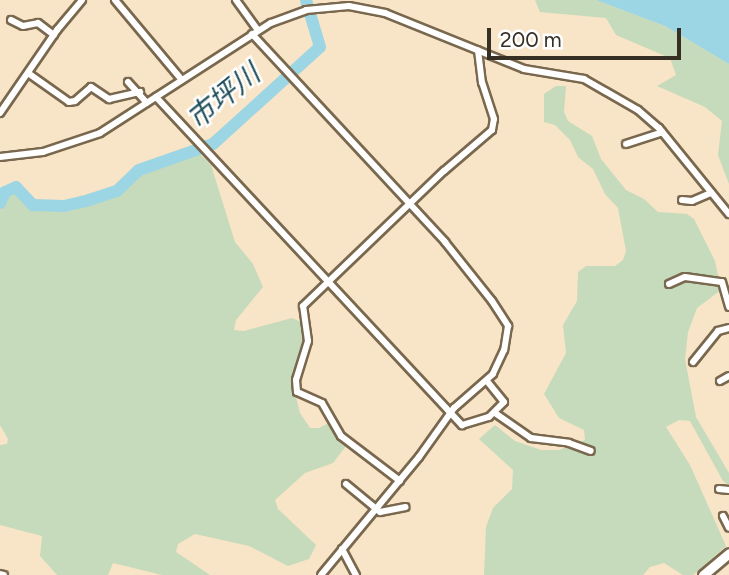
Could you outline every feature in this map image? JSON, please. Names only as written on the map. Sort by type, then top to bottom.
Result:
[{"type":"main road","points":[[703,575],[729,554]]},
{"type":"street","points":[[0,113],[54,35],[82,0]]},
{"type":"street","points":[[115,0],[181,80]]},
{"type":"street","points":[[236,0],[255,32],[477,281],[506,322],[504,350],[498,367],[487,381],[461,401],[449,415],[400,481],[321,575]]},
{"type":"street","points":[[0,157],[14,157],[75,143],[100,133],[255,32],[306,9],[349,6],[385,13],[524,69],[584,79],[638,110],[662,132],[729,214]]},
{"type":"street","points":[[11,20],[23,26],[38,23],[54,35]]},
{"type":"street","points":[[400,481],[341,436],[322,403],[297,392],[297,377],[308,341],[303,306],[325,281],[492,130],[494,119],[482,83],[478,50]]},
{"type":"street","points":[[28,73],[69,102],[75,101],[91,87],[109,99],[139,92]]},
{"type":"street","points":[[128,82],[147,103]]},
{"type":"street","points":[[156,97],[461,425],[495,414],[504,401],[487,381]]},
{"type":"street","points":[[626,144],[662,132]]},
{"type":"street","points":[[682,200],[692,201],[711,193]]},
{"type":"street","points":[[668,284],[685,277],[722,282],[729,307]]},
{"type":"street","points":[[693,362],[718,331],[729,328]]},
{"type":"street","points":[[720,380],[729,376]]},
{"type":"street","points":[[495,414],[531,438],[569,443],[591,451]]},
{"type":"street","points":[[346,484],[380,512],[406,507]]},
{"type":"street","points":[[719,489],[729,490]]},
{"type":"street","points":[[723,516],[729,528]]},
{"type":"street","points":[[342,549],[356,575]]},
{"type":"green space","points":[[535,0],[596,0],[665,26],[729,64],[729,184],[718,155],[722,121],[705,107],[657,86],[676,75],[670,58],[616,35],[606,18],[540,12]]},
{"type":"green space","points":[[556,86],[566,86],[564,112],[568,121],[592,136],[601,159],[626,190],[644,199],[658,212],[687,214],[694,219],[715,261],[721,290],[697,308],[688,332],[685,359],[696,417],[729,473],[729,485],[723,481],[690,421],[679,420],[666,427],[690,465],[726,546],[693,575],[683,575],[664,563],[650,567],[643,575],[484,575],[486,527],[493,508],[512,489],[513,470],[479,439],[495,425],[515,441],[541,450],[559,450],[585,440],[584,430],[559,418],[544,394],[566,353],[563,325],[577,301],[578,272],[586,266],[615,266],[623,260],[626,251],[618,208],[605,194],[593,169],[578,157],[570,140],[555,125],[544,122],[544,94]]},
{"type":"green space","points":[[193,147],[211,165],[235,242],[253,264],[263,287],[236,320],[234,330],[244,331],[292,318],[301,322],[305,346],[293,385],[300,413],[310,428],[319,428],[329,423],[346,446],[333,463],[305,473],[275,500],[278,509],[316,545],[309,559],[288,566],[249,546],[195,534],[178,544],[176,552],[210,575],[162,575],[113,563],[108,575],[57,575],[40,556],[42,536],[0,525],[0,445],[7,444],[8,439],[0,425],[0,210],[10,194],[20,191],[38,205],[78,202],[110,189],[140,165]]},
{"type":"water","points":[[596,0],[729,0],[729,64],[665,26]]},
{"type":"waterway","name":"市坪川","points":[[0,203],[5,192],[16,187],[33,205],[64,206],[89,200],[117,191],[139,170],[213,144],[320,47],[306,0]]}]
